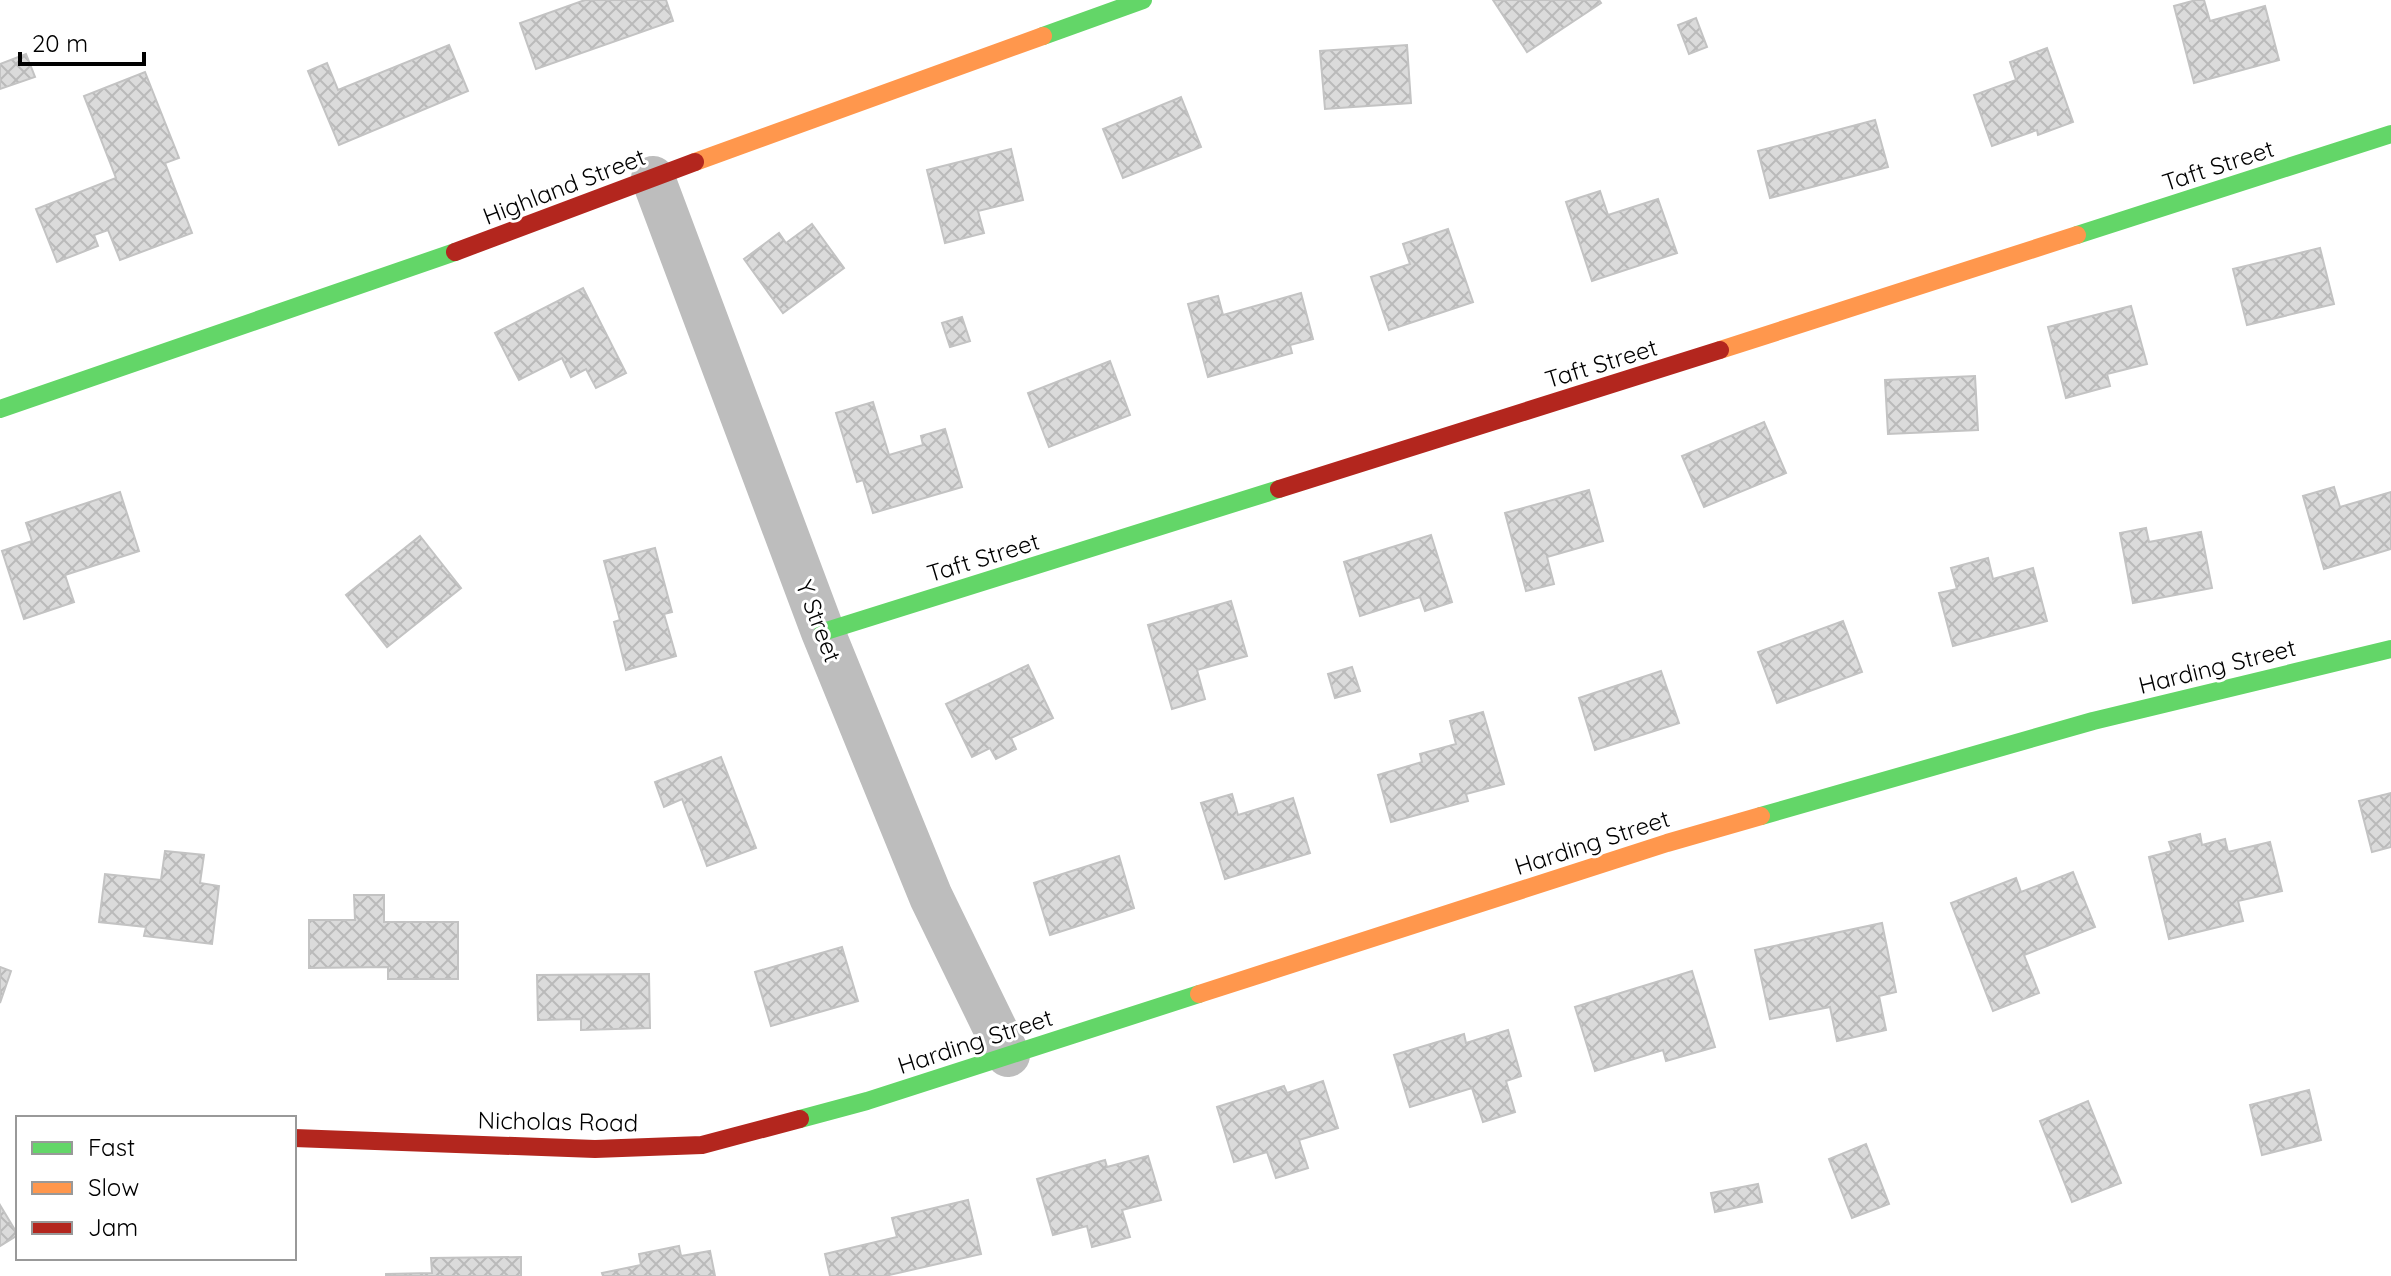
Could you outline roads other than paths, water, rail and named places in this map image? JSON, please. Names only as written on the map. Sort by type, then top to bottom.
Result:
[{"type":"street","name":"Highland Street","points":[[0,409],[448,255],[1143,0]]},
{"type":"street","name":"Taft Street","points":[[823,632],[1773,334],[2391,134]]},
{"type":"street","name":"Y Street","points":[[653,178],[823,632],[931,897],[1008,1055]]},
{"type":"street","name":"Harding Street","points":[[817,1115],[1667,843],[2093,721],[2391,649]]},
{"type":"street","name":"Nicholas Road","points":[[296,1138],[611,1149],[702,1145],[817,1115]]}]
